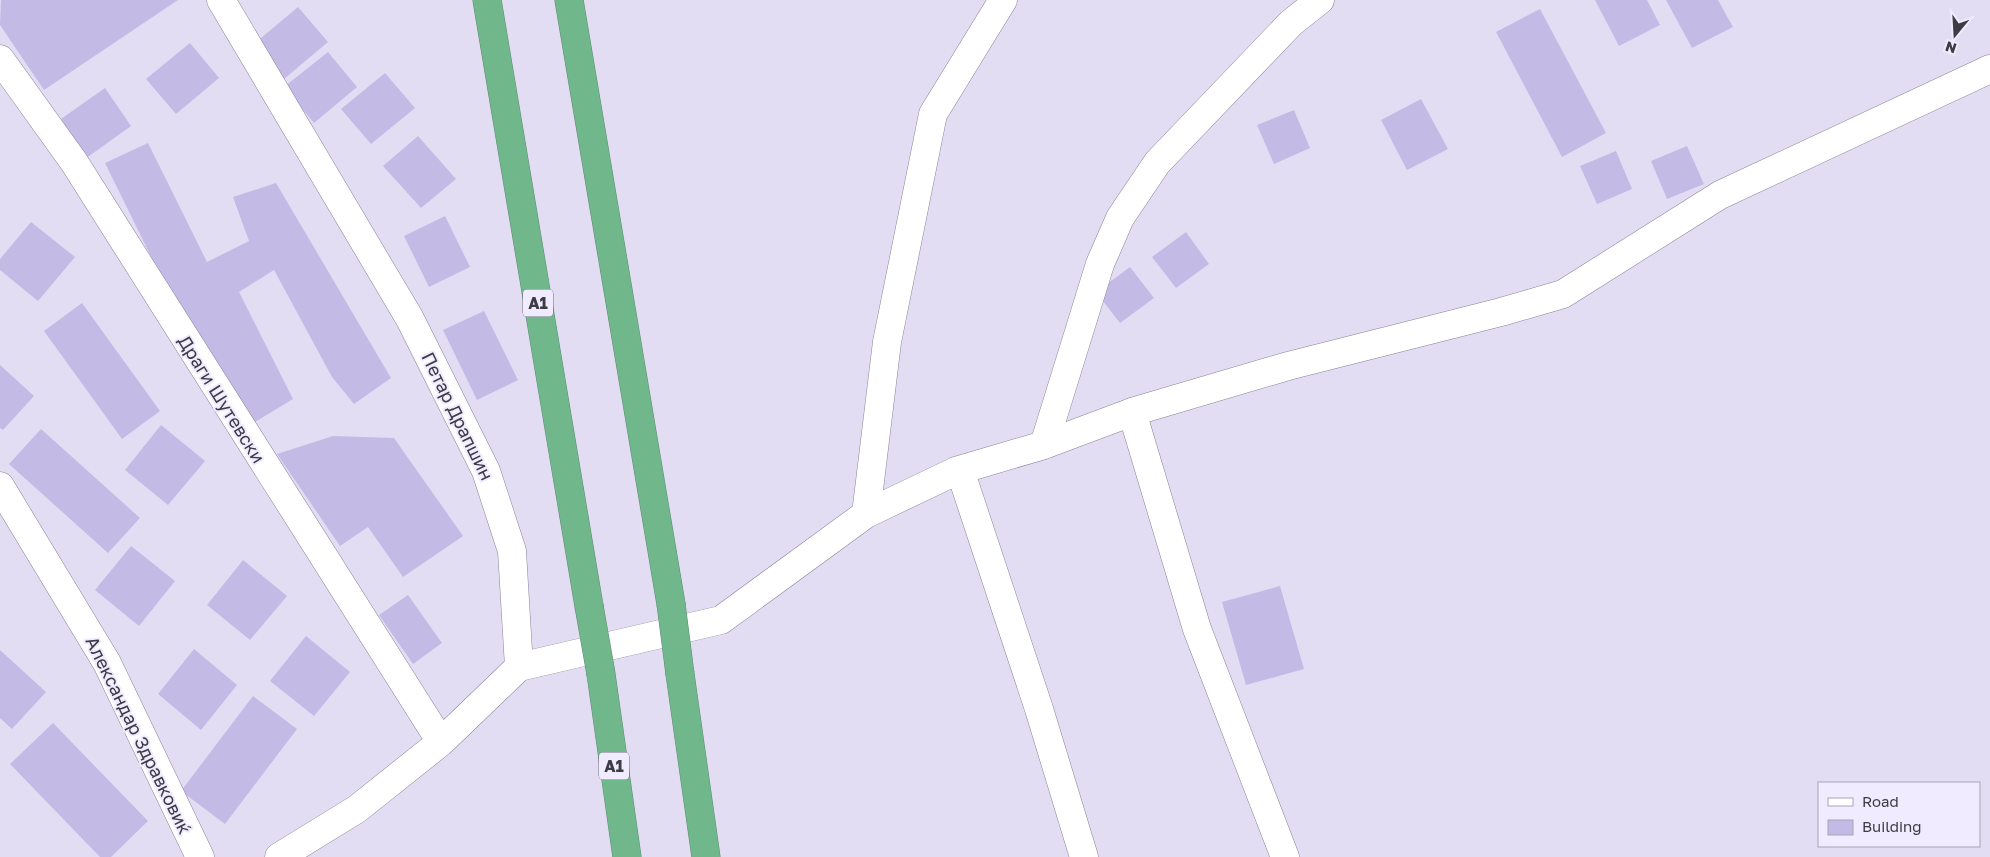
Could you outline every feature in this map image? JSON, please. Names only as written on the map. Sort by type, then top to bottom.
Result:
[{"type":"highway","name":"A1","points":[[487,0],[601,674],[627,857]]},
{"type":"highway","points":[[569,0],[671,604],[706,857]]},
{"type":"street","name":"Петар Драпшин","points":[[221,0],[410,319],[486,471],[512,551],[519,667]]},
{"type":"street","points":[[866,514],[887,342],[933,114],[1003,0]]},
{"type":"street","points":[[1044,445],[1100,264],[1120,218],[1157,163],[1290,23],[1320,0]]},
{"type":"street","name":"Драги Шутевски","points":[[0,58],[74,162],[441,742]]},
{"type":"street","points":[[279,857],[357,809],[441,742],[519,667],[721,620],[866,514],[960,470],[1044,445],[1132,412],[1288,366],[1501,312],[1563,294],[1720,195],[1990,69]]},
{"type":"street","points":[[1132,412],[1197,628],[1285,857]]},
{"type":"street","points":[[960,470],[1039,709],[1084,857]]},
{"type":"street","name":"Александар Здравковиќ","points":[[0,486],[107,663],[200,857]]},
{"type":"building","points":[[1,0],[178,0],[44,90],[0,25]]},
{"type":"building","points":[[1595,0],[1647,0],[1660,25],[1619,46]]},
{"type":"building","points":[[1666,0],[1718,0],[1733,27],[1692,48]]},
{"type":"building","points":[[298,7],[328,42],[284,79],[255,43]]},
{"type":"building","points":[[1540,9],[1606,133],[1562,157],[1496,32]]},
{"type":"building","points":[[190,43],[219,78],[176,114],[146,79]]},
{"type":"building","points":[[328,52],[357,87],[314,123],[284,87]]},
{"type":"building","points":[[385,73],[415,108],[371,144],[341,109]]},
{"type":"building","points":[[105,88],[131,126],[85,159],[58,121]]},
{"type":"building","points":[[1421,99],[1448,149],[1407,170],[1381,120]]},
{"type":"building","points":[[1294,110],[1310,148],[1274,164],[1257,125]]},
{"type":"building","points":[[418,136],[456,179],[421,208],[383,166]]},
{"type":"building","points":[[148,143],[207,262],[249,241],[233,197],[276,183],[391,378],[354,404],[332,377],[274,270],[239,292],[293,399],[255,422],[164,283],[105,163]]},
{"type":"building","points":[[1687,146],[1704,184],[1667,199],[1651,161]]},
{"type":"building","points":[[1616,151],[1632,189],[1597,204],[1580,166]]},
{"type":"building","points":[[445,216],[470,267],[429,287],[404,236]]},
{"type":"building","points":[[31,222],[75,257],[38,301],[0,270],[0,259]]},
{"type":"building","points":[[1186,232],[1209,264],[1176,288],[1152,257]]},
{"type":"building","points":[[1130,267],[1154,298],[1120,323],[1096,292]]},
{"type":"building","points":[[82,303],[160,411],[122,439],[44,331]]},
{"type":"building","points":[[484,311],[518,380],[477,400],[443,330]]},
{"type":"building","points":[[0,365],[34,396],[3,430],[0,428]]},
{"type":"building","points":[[161,425],[205,461],[168,505],[125,470]]},
{"type":"building","points":[[41,429],[140,518],[108,553],[9,464]]},
{"type":"building","points":[[333,436],[394,438],[463,536],[403,577],[368,527],[340,546],[277,454]]},
{"type":"building","points":[[131,546],[175,581],[139,626],[95,590]]},
{"type":"building","points":[[243,560],[287,596],[250,640],[207,605]]},
{"type":"building","points":[[1280,586],[1304,669],[1246,685],[1222,602]]},
{"type":"building","points":[[408,595],[442,643],[413,664],[379,615]]},
{"type":"building","points":[[306,636],[350,672],[314,716],[270,681]]},
{"type":"building","points":[[194,649],[237,685],[201,730],[158,694]]},
{"type":"building","points":[[0,650],[46,692],[12,729],[0,718]]},
{"type":"building","points":[[253,696],[297,729],[225,824],[181,791]]},
{"type":"building","points":[[53,723],[148,821],[111,857],[100,857],[10,764]]}]
